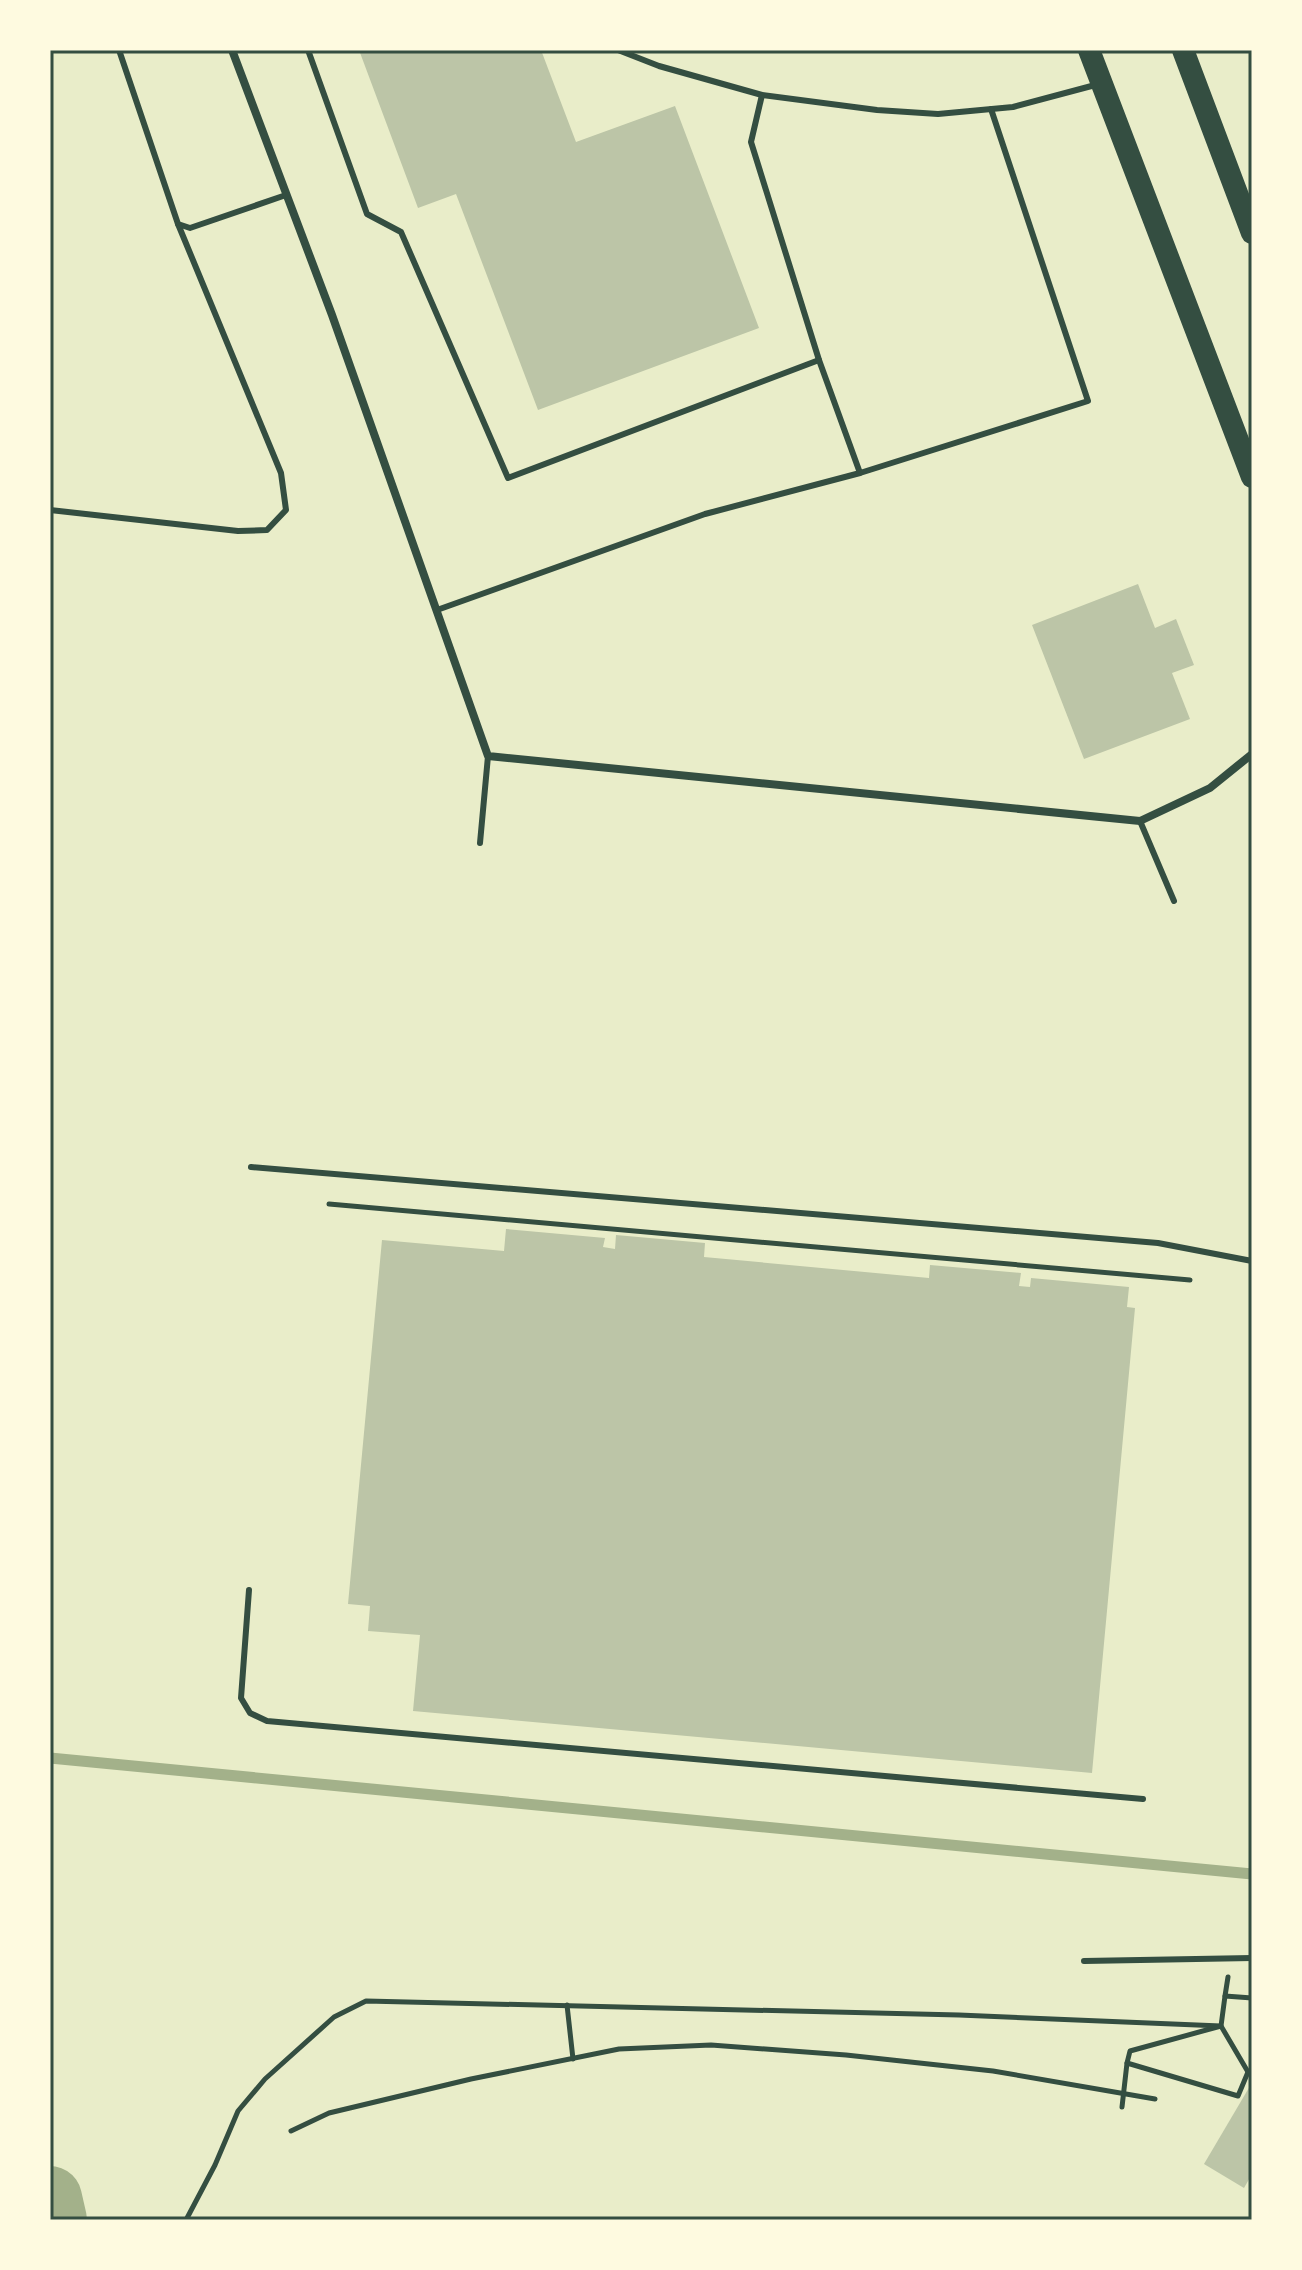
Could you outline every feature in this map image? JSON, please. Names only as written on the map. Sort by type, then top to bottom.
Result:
[{"type":"highway","points":[[1089,50],[1252,477]]},
{"type":"highway","points":[[1183,50],[1252,233]]},
{"type":"street","points":[[232,50],[488,756],[1140,821],[1210,788],[1252,754]]},
{"type":"lane","points":[[50,510],[238,531],[267,530],[286,510],[281,473],[178,224],[119,50]]},
{"type":"lane","points":[[308,50],[367,214],[401,232],[508,478],[819,360]]},
{"type":"lane","points":[[618,50],[659,66],[762,95],[877,110],[938,114],[1013,107],[1102,83]]},
{"type":"lane","points":[[762,95],[751,142],[819,360],[860,473]]},
{"type":"lane","points":[[437,610],[705,514],[860,473],[1088,401],[991,109]]},
{"type":"lane","points":[[178,224],[190,228],[286,195]]},
{"type":"lane","points":[[480,843],[488,756]]},
{"type":"lane","points":[[1140,821],[1174,901]]},
{"type":"lane","points":[[251,1167],[1158,1243],[1251,1261]]},
{"type":"lane","points":[[249,1590],[241,1698],[250,1713],[267,1721],[1143,1799]]},
{"type":"lane","points":[[1084,1961],[1252,1958]]},
{"type":"path","points":[[329,1204],[1190,1280]]},
{"type":"path","points":[[1127,2063],[1238,2096],[1250,2073],[1221,2026],[1225,1996],[1252,1998]]},
{"type":"path","points":[[186,2220],[215,2165],[238,2111],[265,2079],[334,2017],[366,2001],[959,2015],[1221,2026]]},
{"type":"path","points":[[567,2005],[573,2059]]},
{"type":"path","points":[[1122,2107],[1130,2051],[1221,2026]]},
{"type":"path","points":[[291,2131],[343,2110],[471,2079],[619,2049],[711,2045],[846,2055],[993,2071],[1155,2099]]},
{"type":"building","points":[[359,50],[541,50],[576,142],[675,106],[759,328],[538,410],[456,194],[418,208]]},
{"type":"building","points":[[1138,584],[1155,628],[1176,619],[1194,665],[1172,673],[1190,719],[1084,759],[1032,625]]},
{"type":"building","points":[[506,1229],[605,1238],[603,1247],[615,1249],[616,1235],[705,1243],[704,1257],[929,1278],[930,1265],[1021,1273],[1019,1286],[1030,1287],[1031,1278],[1129,1287],[1127,1307],[1135,1308],[1092,1773],[413,1711],[420,1635],[368,1631],[370,1606],[348,1604],[382,1240],[504,1251]]},
{"type":"building","points":[[1250,2086],[1252,2174],[1244,2188],[1204,2164]]},
{"type":"waterway","points":[[50,1758],[1252,1874]]},
{"type":"waterway","points":[[50,2198],[55,2220]]}]
